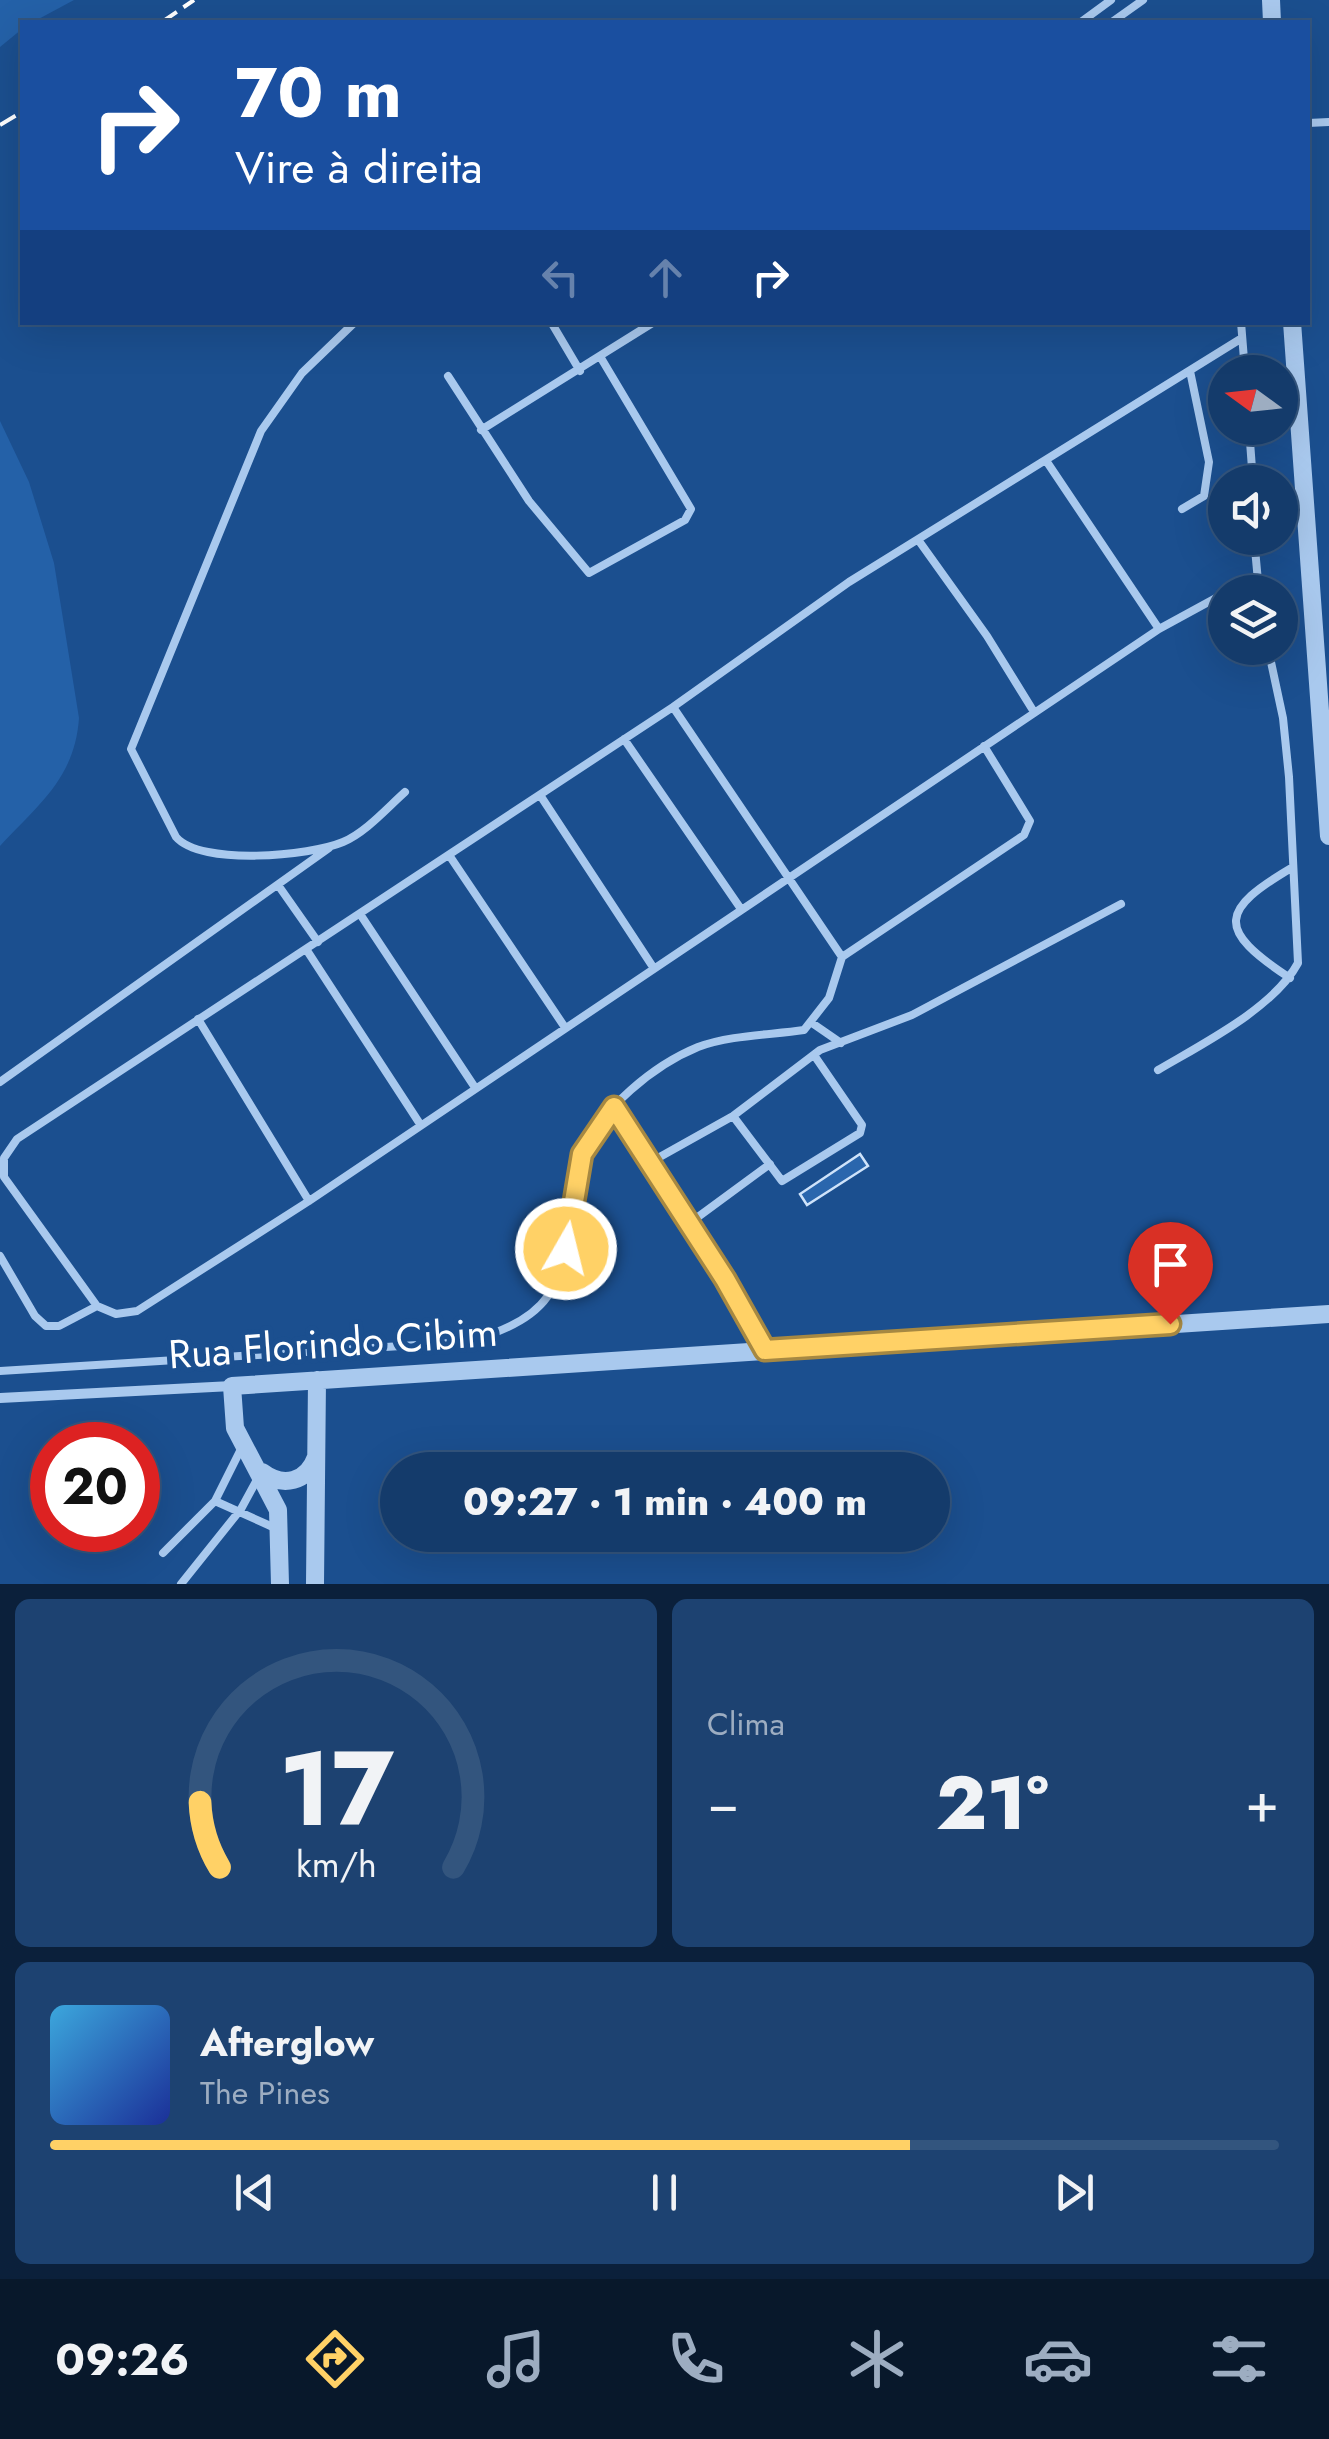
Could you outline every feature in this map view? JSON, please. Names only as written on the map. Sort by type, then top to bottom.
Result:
[{"type":"street","points":[[1292,325],[1328,768],[1329,836]]},
{"type":"street","name":"Rua Florindo Cibim","points":[[0,1398],[1329,1314]]},
{"type":"street","points":[[315,1584],[317,1380]]},
{"type":"street","points":[[232,1386],[235,1428],[278,1510],[280,1584]]},
{"type":"street","points":[[261,1472],[282,1482],[294,1480],[305,1475],[317,1454]]},
{"type":"lane","points":[[1084,20],[1111,0]]},
{"type":"lane","points":[[1115,20],[1143,0]]},
{"type":"lane","points":[[332,846],[219,856],[188,848],[176,837],[130,749],[261,431],[302,373],[351,325]]},
{"type":"lane","points":[[553,325],[580,371]]},
{"type":"lane","points":[[481,430],[650,325]]},
{"type":"lane","points":[[1241,325],[1244,355]]},
{"type":"lane","points":[[1208,602],[1159,628],[474,1086],[309,1201],[137,1311],[116,1314],[97,1306],[4,1177],[2,1160],[17,1139],[672,707],[849,582],[1242,338]]},
{"type":"lane","points":[[448,376],[481,430],[585,571],[595,572],[684,520],[691,509],[601,358]]},
{"type":"lane","points":[[1182,509],[1204,496],[1210,474],[1190,371]]},
{"type":"lane","points":[[1047,462],[1159,628]]},
{"type":"lane","points":[[918,541],[987,636],[1034,712]]},
{"type":"lane","points":[[1158,1070],[1232,1026],[1290,978],[1298,963],[1283,718],[1272,665]]},
{"type":"lane","points":[[672,707],[842,957]]},
{"type":"lane","points":[[624,739],[741,908]]},
{"type":"lane","points":[[0,1371],[465,1342],[506,1331],[532,1314],[552,1290],[566,1249],[582,1154],[614,1107],[661,1067],[703,1046],[804,1030],[830,998],[842,957],[1024,835],[1030,821],[984,746]]},
{"type":"lane","points":[[0,1082],[332,846],[354,836],[405,792]]},
{"type":"lane","points":[[540,795],[652,967]]},
{"type":"lane","points":[[449,856],[564,1026]]},
{"type":"lane","points":[[1290,978],[1259,958],[1239,933],[1236,912],[1247,894],[1293,867]]},
{"type":"lane","points":[[278,884],[318,942]]},
{"type":"lane","points":[[650,1163],[733,1116],[814,1055],[912,1015],[1122,904]]},
{"type":"lane","points":[[360,914],[474,1086]]},
{"type":"lane","points":[[306,950],[420,1124]]},
{"type":"lane","points":[[198,1019],[309,1201]]},
{"type":"lane","points":[[812,1023],[842,1044]]},
{"type":"lane","points":[[733,1116],[786,1182],[862,1129],[814,1055]]},
{"type":"lane","points":[[614,1107],[765,1350]]},
{"type":"lane","points":[[688,1225],[770,1164]]},
{"type":"lane","points":[[0,1256],[35,1316],[46,1326],[59,1326],[97,1306]]},
{"type":"lane","points":[[164,1554],[215,1501],[242,1446]]},
{"type":"lane","points":[[181,1584],[240,1509],[261,1472]]},
{"type":"lane","points":[[215,1501],[240,1509],[279,1530]]},
{"type":"shaded area","points":[[0,0],[74,0],[37,20],[20,20],[20,31],[0,47]]},
{"type":"shaded area","points":[[0,421],[29,482],[54,563],[79,718],[76,739],[62,774],[41,803],[0,846]]},
{"type":"building","points":[[860,1154],[868,1166],[807,1205],[800,1194]]},
{"type":"railway","points":[[165,20],[194,0]]},
{"type":"railway","points":[[0,125],[20,113]]},
{"type":"route","points":[[566,1249],[582,1154],[614,1107],[725,1279],[765,1350],[1170,1324]]}]
